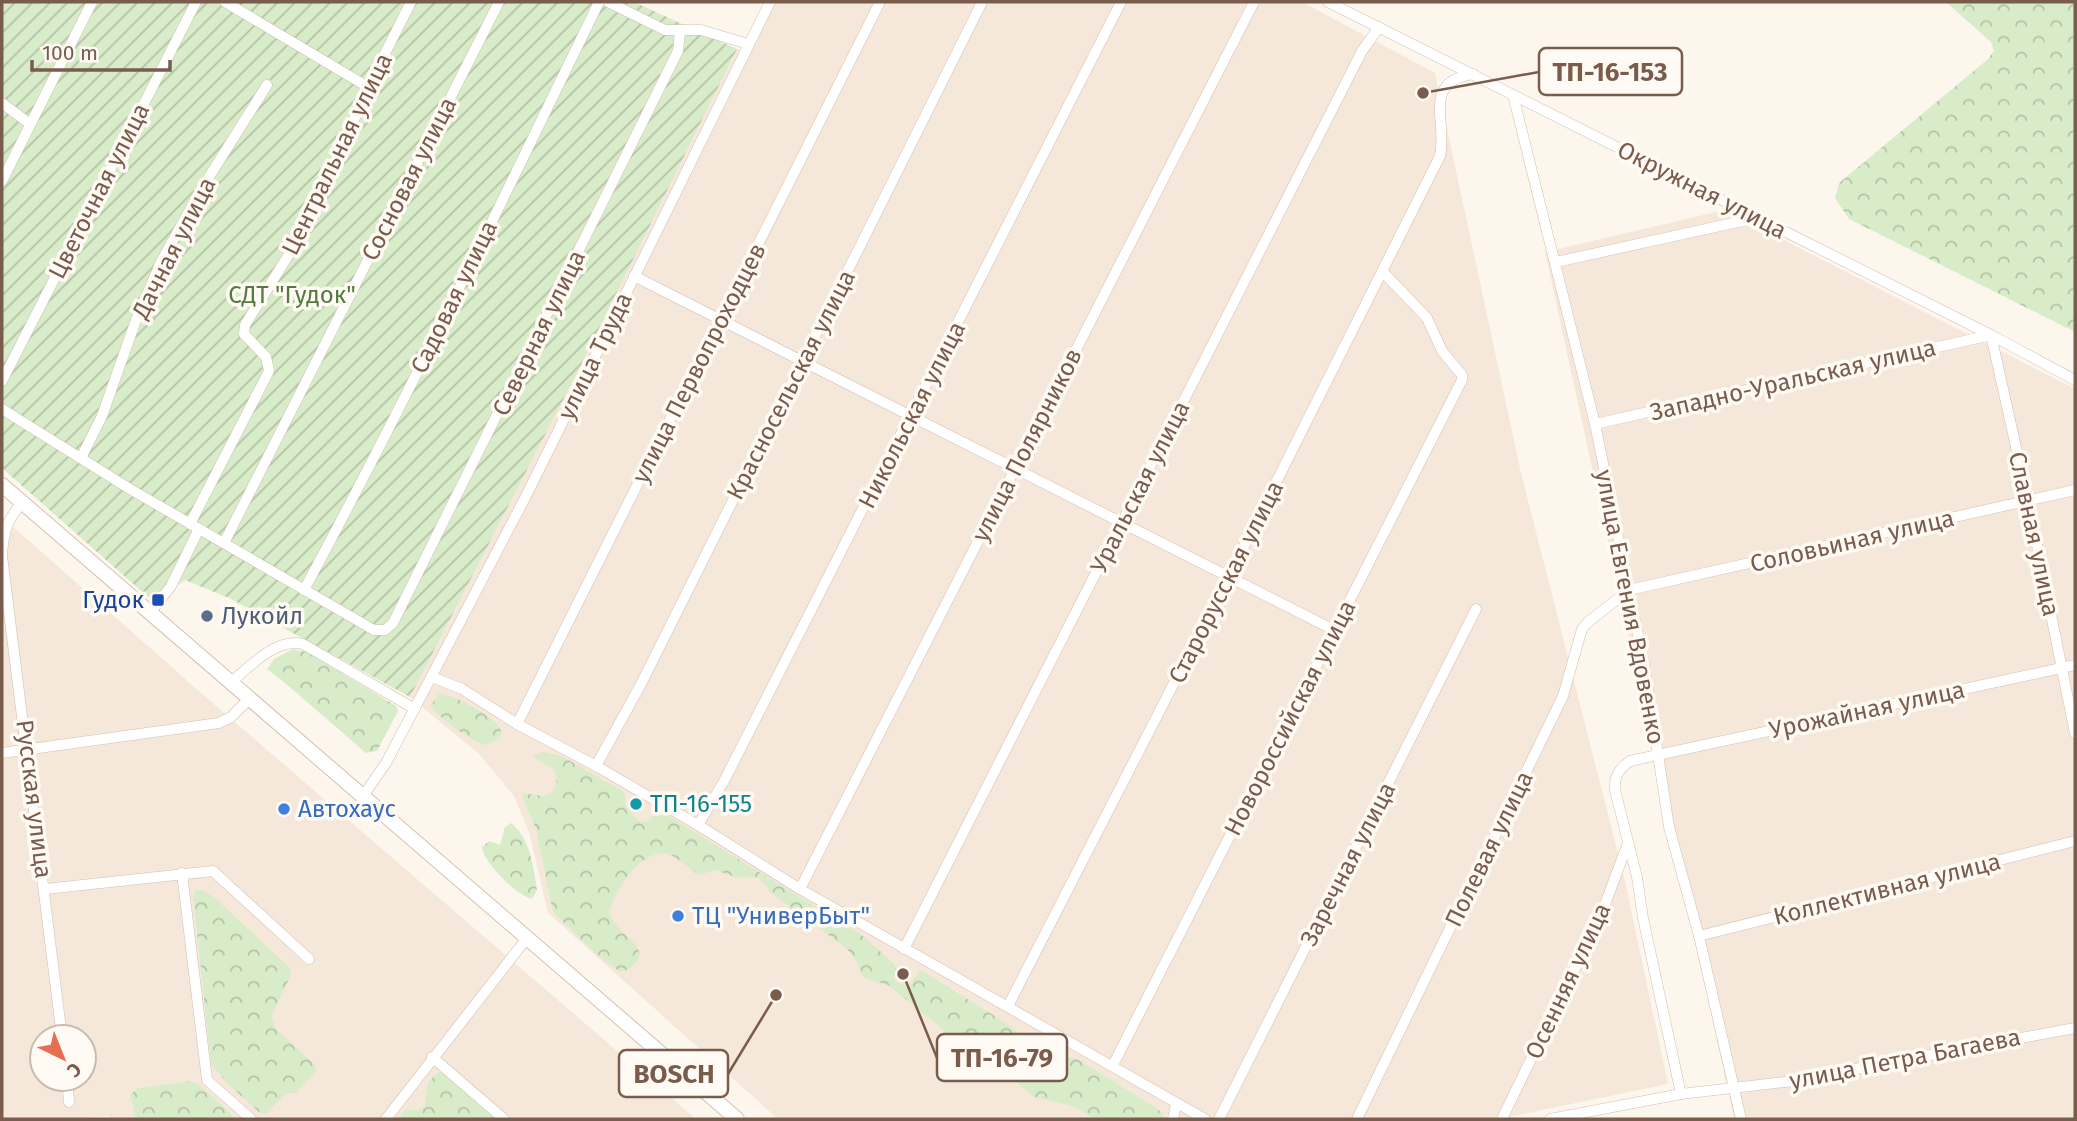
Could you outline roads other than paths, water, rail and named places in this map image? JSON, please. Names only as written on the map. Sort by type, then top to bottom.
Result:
[{"type":"main road","points":[[2,485],[737,1119]]},
{"type":"street","points":[[2,181],[92,2]]},
{"type":"street","name":"Цветочная улица","points":[[2,380],[196,2]]},
{"type":"street","points":[[225,2],[368,87]]},
{"type":"street","name":"Центральная улица","points":[[195,526],[269,371],[266,357],[246,338],[245,326],[314,214],[368,87],[409,2]]},
{"type":"street","name":"Сосновая улица","points":[[224,543],[499,2]]},
{"type":"street","name":"Садовая улица","points":[[304,590],[430,348],[599,2]]},
{"type":"street","points":[[608,2],[659,27],[680,31],[701,30],[748,44]]},
{"type":"street","name":"улица Труда","points":[[363,796],[378,778],[527,494],[770,2]]},
{"type":"street","name":"улица Первопроходцев","points":[[517,724],[880,2]]},
{"type":"street","name":"Красносельская улица","points":[[596,766],[641,684],[982,2]]},
{"type":"street","name":"Никольская улица","points":[[698,825],[723,783],[1121,2]]},
{"type":"street","name":"улица Полярников","points":[[800,889],[1254,2]]},
{"type":"street","name":"Окружная улица","points":[[1328,2],[1991,335],[2075,380]]},
{"type":"street","name":"Уральская улица","points":[[904,949],[1362,51],[1379,27]]},
{"type":"street","name":"Северная улица","points":[[304,590],[374,630],[384,630],[393,623],[678,51],[680,31]]},
{"type":"street","name":"Старорусская улица","points":[[1009,1006],[1440,156],[1441,96],[1452,80],[1473,74]]},
{"type":"street","name":"Дачная улица","points":[[81,458],[102,416],[136,320],[161,262],[202,188],[267,85]]},
{"type":"street","name":"улица Евгения Вдовенко","points":[[1513,95],[1595,424],[1645,669],[1669,827],[1699,936],[1741,1119]]},
{"type":"street","points":[[2,103],[30,124]]},
{"type":"street","points":[[1556,262],[1756,218]]},
{"type":"street","name":"Новороссийская улица","points":[[1113,1065],[1462,380],[1459,369],[1442,351],[1427,318],[1382,271]]},
{"type":"street","points":[[634,276],[1334,630]]},
{"type":"street","name":"Западно-Уральская улица","points":[[1595,424],[1991,335]]},
{"type":"street","name":"Славная улица","points":[[1991,335],[2075,733]]},
{"type":"street","points":[[2,409],[304,590]]},
{"type":"street","name":"Соловьиная улица","points":[[1629,590],[2075,490]]},
{"type":"street","name":"Русская улица","points":[[22,503],[8,521],[2,556],[60,1023]]},
{"type":"street","points":[[150,613],[171,586],[195,526]]},
{"type":"street","name":"Полевая улица","points":[[1357,1119],[1563,696],[1582,629],[1629,590]]},
{"type":"street","name":"Заречная улица","points":[[1219,1119],[1476,609]]},
{"type":"street","points":[[231,682],[269,652],[294,642],[303,644],[415,709]]},
{"type":"street","name":"Урожайная улица","points":[[1629,841],[1614,781],[1617,773],[1630,761],[2075,665]]},
{"type":"street","points":[[432,677],[462,690],[517,724],[596,766],[698,825],[800,889],[1205,1119]]},
{"type":"street","points":[[2,752],[219,723],[231,717],[250,698]]},
{"type":"street","points":[[1629,841],[1647,941],[1681,1094]]},
{"type":"street","name":"Осенняя улица","points":[[1502,1119],[1601,915],[1629,841]]},
{"type":"street","name":"Коллективная улица","points":[[1699,936],[2075,841]]},
{"type":"street","points":[[45,889],[207,870],[218,874],[309,959]]},
{"type":"street","points":[[181,873],[207,1080],[251,1119]]},
{"type":"street","points":[[386,1119],[527,938]]},
{"type":"street","name":"улица Петра Багаева","points":[[1550,1119],[1681,1094],[1785,1082],[2075,1028]]},
{"type":"street","points":[[432,1057],[504,1119]]},
{"type":"street","points":[[68,1093],[69,1102]]},
{"type":"street","points":[[1173,1119],[1176,1104]]},
{"type":"place","name":"ТП-16-153","points":[[1423,93]]},
{"type":"place","name":"Гудок","points":[[158,600]]},
{"type":"place","name":"Лукойл","points":[[207,616]]},
{"type":"place","name":"ТП-16-155","points":[[636,804]]},
{"type":"place","name":"Автохаус","points":[[284,809]]},
{"type":"place","name":"ТЦ \"УниверБыт\"","points":[[678,916]]},
{"type":"place","name":"ТП-16-79","points":[[903,974]]},
{"type":"place","name":"BOSCH","points":[[776,995]]},
{"type":"park label","name":"СДТ \"Гудок\"","points":[[292,295]]}]
